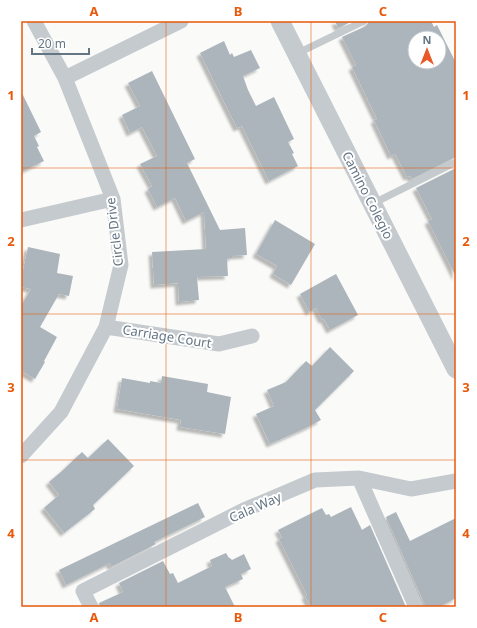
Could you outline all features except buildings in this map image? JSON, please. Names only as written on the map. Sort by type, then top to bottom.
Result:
[{"type":"street","name":"Circle Drive","points":[[21,456],[61,412],[106,327],[121,265],[112,199],[65,78],[34,21]]},
{"type":"street","points":[[65,78],[181,21]]},
{"type":"street","name":"Camino Colegio","points":[[280,21],[456,369]]},
{"type":"street","points":[[21,220],[112,199]]},
{"type":"street","name":"Carriage Court","points":[[106,327],[220,344],[252,336]]},
{"type":"street","points":[[359,478],[416,607]]},
{"type":"street","name":"Cala Way","points":[[91,607],[83,591],[244,510],[315,480],[359,478],[411,489],[456,481]]},
{"type":"lane","points":[[296,54],[364,21]]},
{"type":"lane","points":[[372,204],[456,162]]}]
